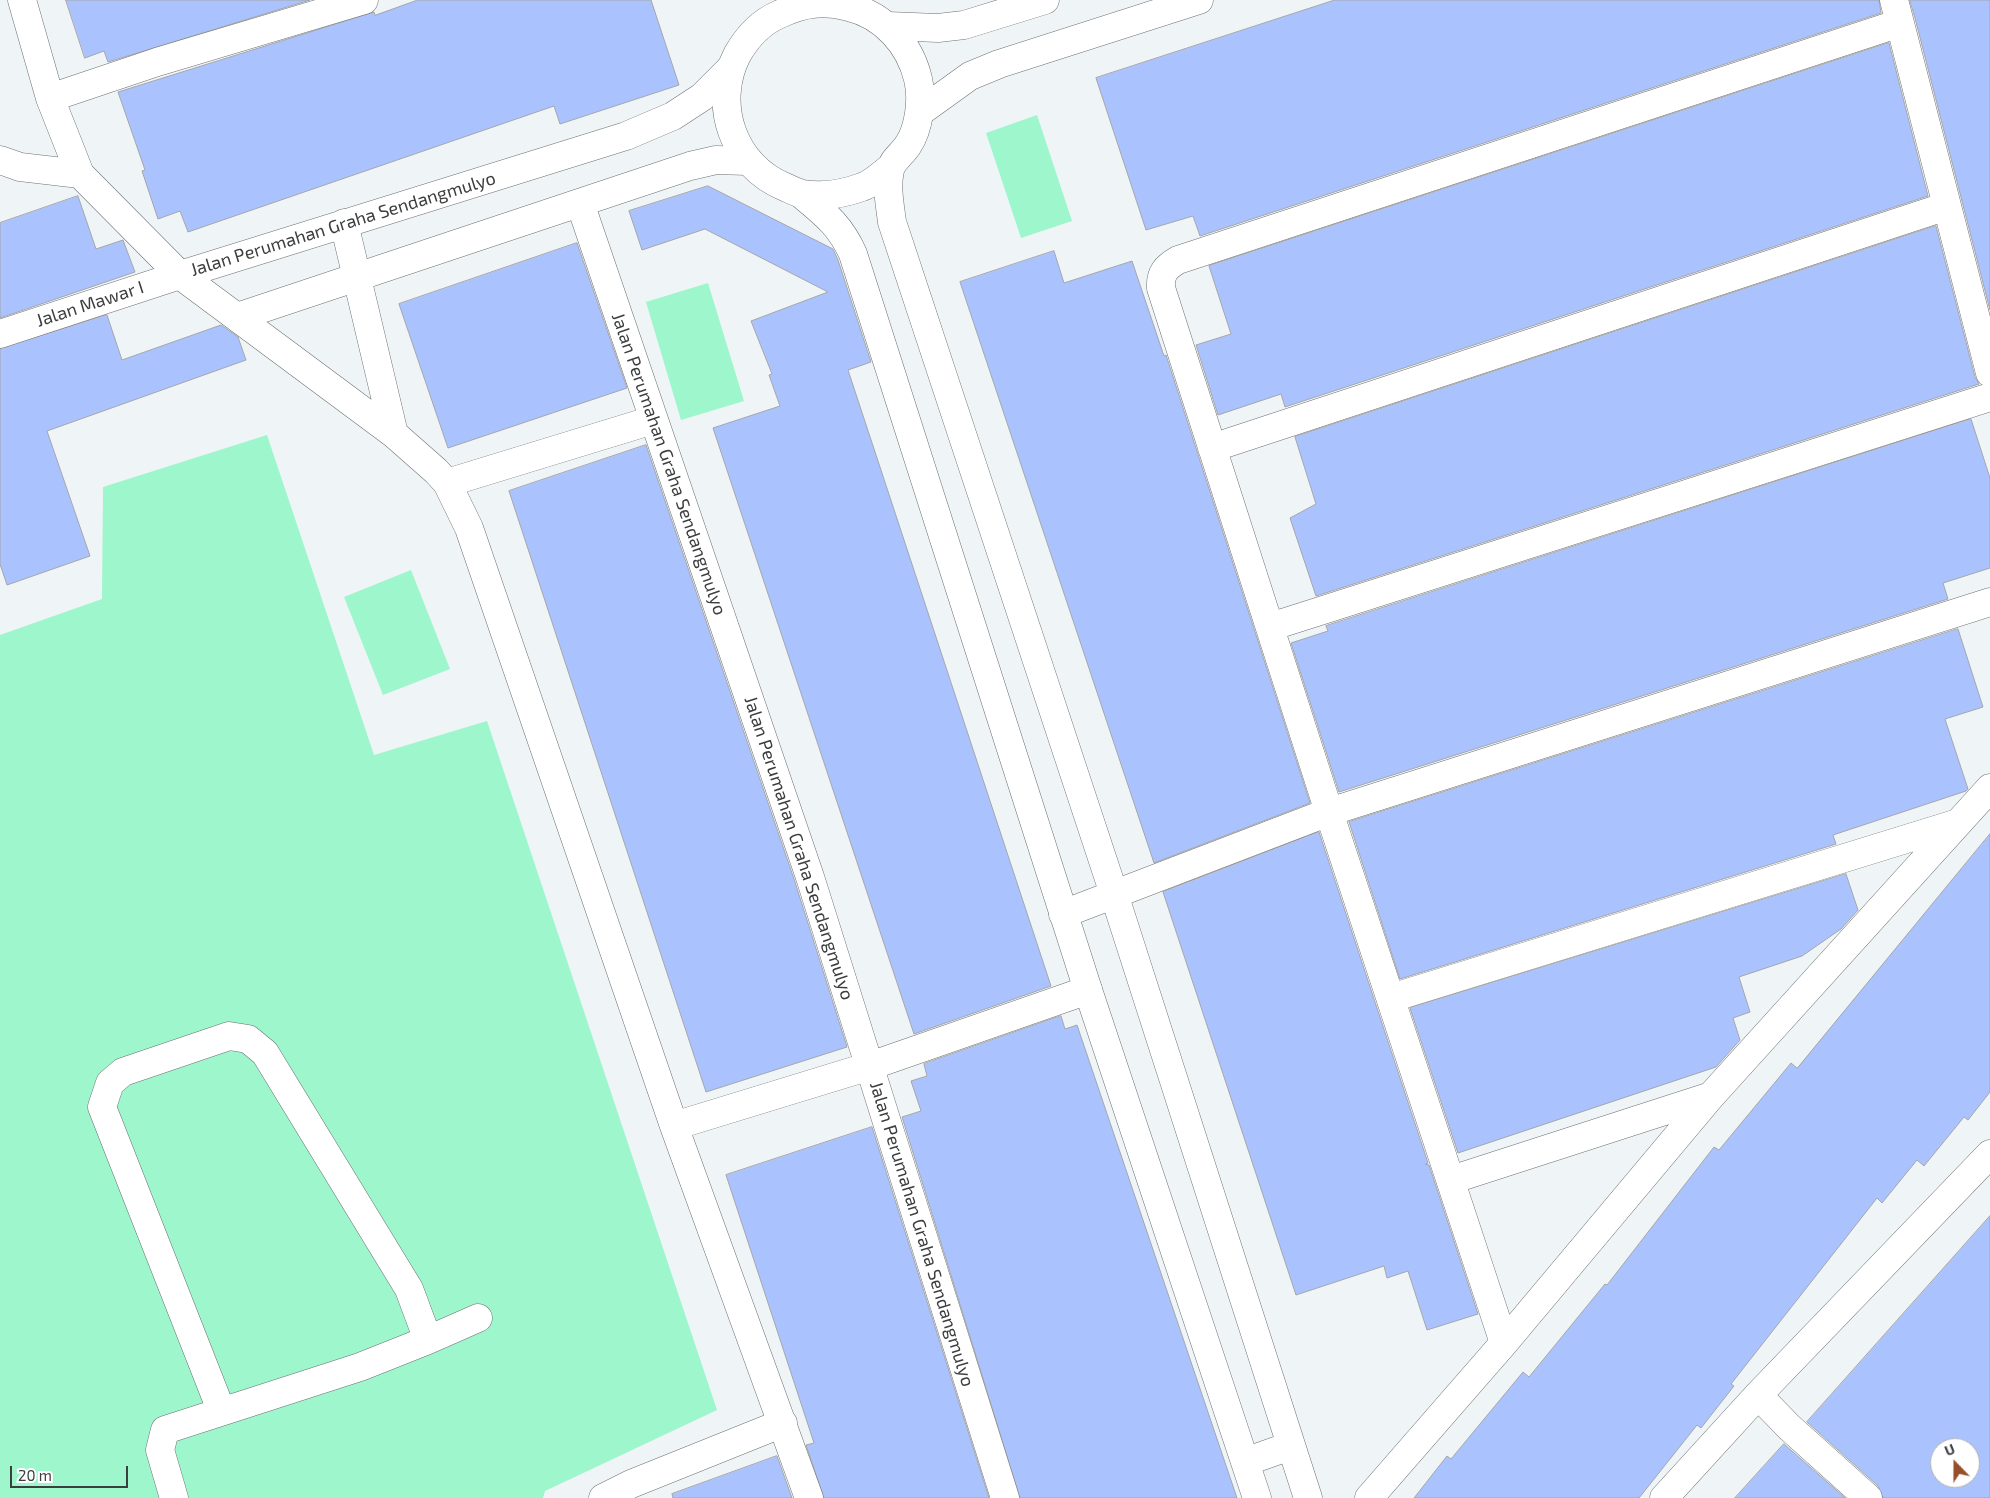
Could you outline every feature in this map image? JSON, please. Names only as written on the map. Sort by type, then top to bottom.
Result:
[{"type":"street","points":[[22,0],[50,98],[80,174],[180,275]]},
{"type":"street","points":[[50,98],[158,62],[364,0]]},
{"type":"street","points":[[888,26],[938,28],[964,25],[1045,0]]},
{"type":"street","points":[[920,112],[970,76],[999,64],[1199,0]]},
{"type":"street","points":[[802,194],[833,195],[864,187],[890,168],[910,143],[920,112],[919,80],[908,51],[888,26],[860,10],[829,1],[766,9],[745,41],[730,69],[726,101],[731,133],[747,161],[771,181],[802,194],[831,219],[844,234],[852,254],[1063,914],[1257,1498]]},
{"type":"street","points":[[1504,1343],[1329,812],[1161,288],[1160,278],[1163,270],[1178,260],[1897,11],[1990,373]]},
{"type":"street","name":"Jalan Perumahan Graha Sendangmulyo","points":[[180,275],[626,136],[673,116],[702,97],[730,69]]},
{"type":"street","points":[[0,160],[20,167],[80,174]]},
{"type":"street","points":[[237,317],[690,166],[716,160],[747,161]]},
{"type":"street","points":[[890,168],[888,196],[892,222],[1048,700],[1114,894],[1308,1498]]},
{"type":"street","name":"Jalan Perumahan Graha Sendangmulyo","points":[[580,202],[810,876],[1005,1498]]},
{"type":"street","points":[[1212,448],[1947,206]]},
{"type":"street","points":[[344,223],[394,434]]},
{"type":"street","name":"Jalan Perumahan Graha Sendangmulyo","points":[[180,275],[394,434],[447,483],[470,528],[558,793],[674,1126],[783,1423],[808,1498]]},
{"type":"street","name":"Jalan Mawar I","points":[[0,334],[180,275]]},
{"type":"street","points":[[1270,627],[1990,397]]},
{"type":"street","points":[[447,483],[653,420]]},
{"type":"street","points":[[1063,914],[1329,812],[1990,602]]},
{"type":"street","points":[[1369,1498],[1504,1343],[1711,1096],[1990,788]]},
{"type":"street","points":[[1391,998],[1960,822]]},
{"type":"street","points":[[674,1126],[870,1066],[1088,990]]},
{"type":"street","points":[[221,1410],[102,1107],[110,1083],[123,1072],[229,1036],[248,1039],[265,1053],[409,1289],[428,1340]]},
{"type":"street","points":[[1451,1180],[1711,1096]]},
{"type":"street","points":[[1664,1498],[1758,1395],[1990,1154]]},
{"type":"street","points":[[174,1498],[160,1450],[166,1430],[221,1410],[360,1367],[478,1318]]},
{"type":"street","points":[[1758,1395],[1789,1427],[1868,1498]]},
{"type":"street","points":[[603,1498],[631,1484],[783,1423]]},
{"type":"street","points":[[1245,1462],[1290,1446]]},
{"type":"green space","points":[[1037,115],[1072,221],[1021,238],[986,133]]},
{"type":"green space","points":[[708,283],[744,401],[681,420],[646,302]]},
{"type":"green space","points":[[267,435],[374,755],[487,721],[717,1410],[545,1491],[543,1498],[0,1498],[0,635],[102,599],[103,487]]},
{"type":"green space","points":[[411,570],[450,669],[383,695],[344,597]]},
{"type":"building","points":[[66,0],[310,0],[108,62],[104,51],[85,58]]},
{"type":"building","points":[[418,0],[651,0],[679,85],[560,124],[554,106],[188,232],[180,211],[158,219],[142,171],[145,170],[118,92],[374,12],[375,15]]},
{"type":"building","points":[[1335,0],[1879,0],[1881,13],[1200,236],[1193,216],[1146,230],[1096,78]]},
{"type":"building","points":[[1910,0],[1990,0],[1990,310],[1915,18]]},
{"type":"building","points":[[1889,43],[1928,196],[1285,407],[1281,394],[1218,415],[1196,345],[1231,334],[1209,266]]},
{"type":"building","points":[[708,186],[833,249],[838,260],[871,362],[848,370],[1051,986],[914,1034],[713,428],[780,406],[769,375],[772,374],[751,321],[828,292],[705,229],[642,250],[629,211]]},
{"type":"building","points":[[78,196],[96,249],[123,240],[135,272],[0,318],[0,223]]},
{"type":"building","points":[[1936,226],[1975,377],[1979,384],[1316,596],[1290,518],[1316,504],[1295,437]]},
{"type":"building","points":[[577,243],[627,388],[448,448],[399,304]]},
{"type":"building","points":[[1054,251],[1064,283],[1132,261],[1164,356],[1166,355],[1310,803],[1154,863],[960,282]]},
{"type":"building","points":[[107,315],[122,360],[221,325],[238,337],[246,360],[47,431],[90,556],[7,585],[0,564],[0,349]]},
{"type":"building","points":[[1971,419],[1990,478],[1990,568],[1943,583],[1948,599],[1339,792],[1291,643],[1328,631],[1326,626]]},
{"type":"building","points":[[646,445],[795,882],[847,1047],[706,1092],[509,491]]},
{"type":"building","points":[[1958,629],[1983,707],[1945,719],[1968,789],[1966,791],[1833,835],[1836,844],[1400,979],[1349,822]]},
{"type":"building","points":[[1319,832],[1428,1163],[1425,1164],[1429,1165],[1478,1314],[1427,1330],[1408,1271],[1387,1278],[1384,1266],[1296,1295],[1163,892]]},
{"type":"building","points":[[1990,834],[1990,1092],[1968,1120],[1964,1117],[1924,1166],[1917,1160],[1882,1203],[1877,1198],[1731,1384],[1734,1386],[1701,1428],[1697,1425],[1639,1498],[1414,1498],[1447,1456],[1451,1459],[1523,1372],[1529,1377],[1605,1284],[1607,1285],[1714,1147],[1719,1150],[1791,1063],[1797,1068]]},
{"type":"building","points":[[1846,874],[1858,910],[1841,929],[1802,956],[1739,977],[1750,1012],[1733,1018],[1740,1040],[1716,1067],[1458,1153],[1410,1008]]},
{"type":"building","points":[[1061,1016],[1065,1029],[1077,1025],[1237,1498],[1020,1498],[902,1117],[921,1111],[911,1081],[927,1076],[924,1064]]},
{"type":"building","points":[[872,1127],[989,1498],[824,1498],[806,1445],[814,1443],[726,1175]]},
{"type":"building","points":[[1990,1216],[1990,1498],[1883,1498],[1878,1486],[1807,1422]]},
{"type":"building","points":[[1784,1444],[1845,1498],[1735,1498]]},
{"type":"building","points":[[777,1456],[792,1498],[673,1498],[672,1494]]}]
